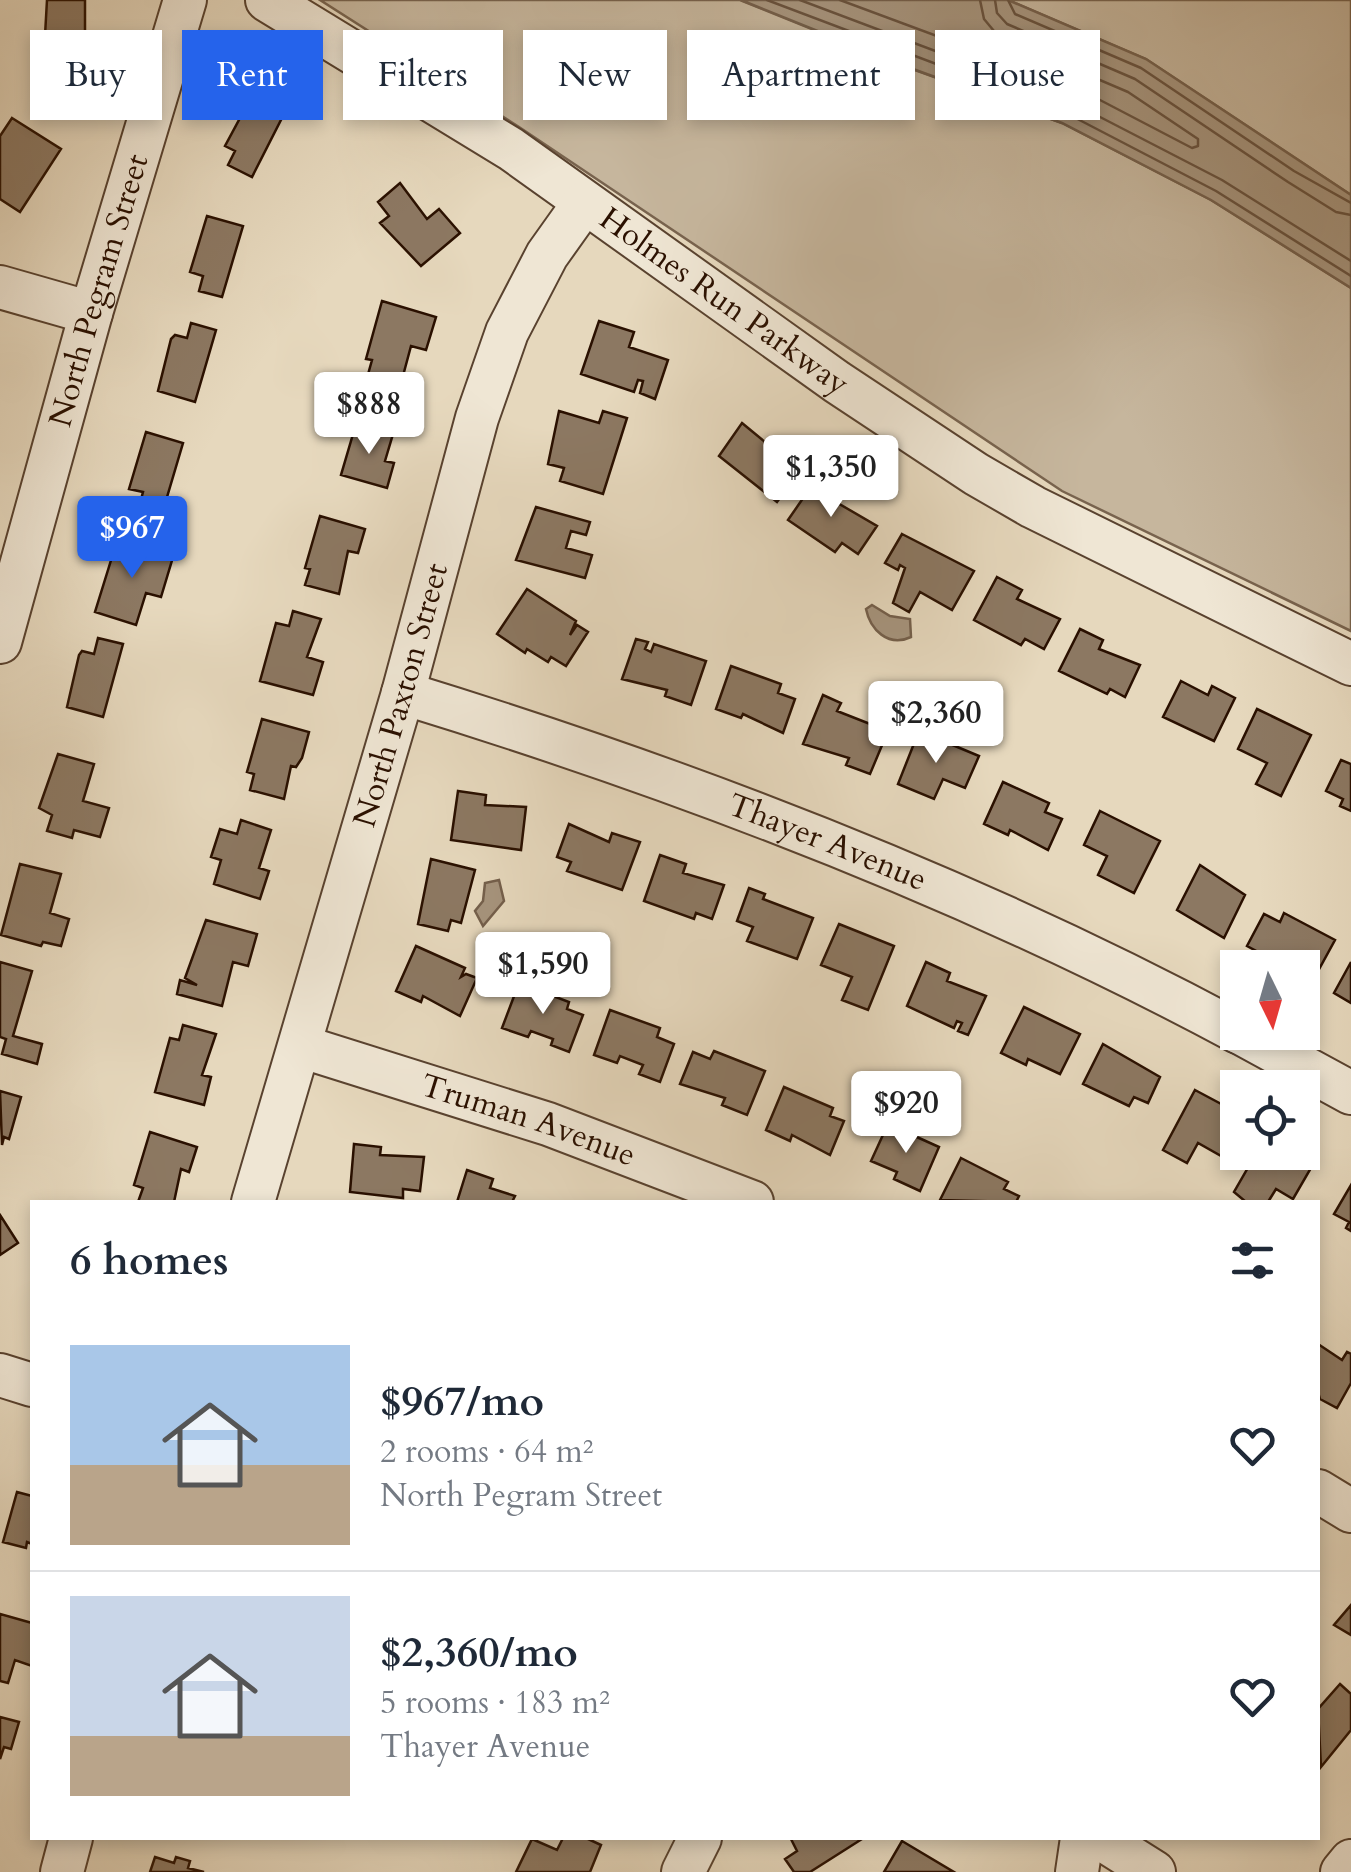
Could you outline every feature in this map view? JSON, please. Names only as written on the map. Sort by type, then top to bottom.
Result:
[{"type":"street","name":"North Pegram Street","points":[[0,642],[91,312],[185,0]]},
{"type":"street","name":"Holmes Run Parkway","points":[[267,0],[512,150],[836,382],[976,474],[1033,507],[1351,664]]},
{"type":"street","name":"North Paxton Street","points":[[253,1200],[403,692],[477,418],[507,332],[547,255],[584,203]]},
{"type":"street","points":[[0,287],[91,312]]},
{"type":"street","name":"Thayer Avenue","points":[[403,692],[550,738],[822,838],[1094,958],[1220,1023]]},
{"type":"street","name":"Truman Avenue","points":[[300,1046],[548,1124],[747,1200]]},
{"type":"street","name":"Thayer Avenue","points":[[1271,1050],[1351,1093]]},
{"type":"street","points":[[0,1376],[30,1384]]},
{"type":"street","points":[[1320,1493],[1351,1511]]},
{"type":"street","points":[[62,1872],[70,1840]]},
{"type":"street","points":[[683,1872],[699,1840]]},
{"type":"street","points":[[1076,1872],[1082,1840]]},
{"type":"street","points":[[1103,1840],[1154,1872]]},
{"type":"street","points":[[1342,1872],[1351,1861]]},
{"type":"shaded area","points":[[320,0],[740,0],[814,30],[687,30],[687,120],[915,120],[915,70],[935,77],[935,120],[1054,120],[1211,200],[1351,288],[1351,631],[1062,491],[503,117],[503,30],[367,30]]},
{"type":"shaded area","points":[[1008,0],[1351,0],[1351,195],[1146,59],[1100,39],[1100,30],[1078,30]]},
{"type":"water","points":[[741,0],[1008,0],[1078,30],[935,30],[935,77],[915,70],[915,30],[815,30]]},
{"type":"water","points":[[1100,39],[1146,59],[1351,195],[1351,288],[1211,200],[1054,120],[1100,120]]},
{"type":"water","points":[[872,605],[890,616],[910,619],[911,637],[895,640],[881,635],[868,616],[866,609]]},
{"type":"water","points":[[499,880],[504,901],[483,926],[475,911],[483,901],[485,883]]},
{"type":"building","points":[[47,0],[85,0],[85,30],[45,30]]},
{"type":"building","points":[[12,118],[61,149],[20,212],[0,199],[0,136]]},
{"type":"building","points":[[239,120],[281,120],[252,177],[228,165],[235,151],[225,146]]},
{"type":"building","points":[[400,183],[427,219],[439,209],[460,233],[421,266],[380,223],[389,216],[378,202]]},
{"type":"building","points":[[207,216],[243,226],[222,297],[199,291],[203,276],[190,272]]},
{"type":"building","points":[[382,301],[436,317],[426,350],[411,346],[400,387],[367,378],[372,360],[366,359]]},
{"type":"building","points":[[599,321],[634,332],[629,347],[668,360],[655,399],[640,393],[643,381],[638,380],[634,392],[581,374]]},
{"type":"building","points":[[191,323],[216,330],[195,402],[158,391],[171,339],[175,335],[187,338]]},
{"type":"building","points":[[559,411],[599,423],[603,411],[627,418],[603,494],[560,481],[564,468],[548,464]]},
{"type":"building","points":[[742,423],[777,452],[783,445],[806,462],[777,502],[719,456]]},
{"type":"building","points":[[356,424],[393,434],[385,461],[394,463],[387,488],[341,475]]},
{"type":"building","points":[[146,432],[183,443],[162,514],[139,507],[143,492],[129,489]]},
{"type":"building","points":[[817,478],[841,494],[836,502],[877,526],[858,554],[842,543],[835,552],[788,520]]},
{"type":"building","points":[[536,507],[590,522],[586,535],[571,531],[566,548],[592,555],[585,578],[516,560]]},
{"type":"building","points":[[320,516],[365,529],[358,553],[348,551],[339,594],[305,585],[310,569],[305,568]]},
{"type":"building","points":[[902,534],[974,571],[952,610],[920,592],[909,612],[893,603],[905,568],[900,565],[898,570],[885,563]]},
{"type":"building","points":[[117,541],[173,557],[161,597],[146,593],[136,625],[95,612]]},
{"type":"building","points":[[997,577],[1022,590],[1017,599],[1060,619],[1044,649],[1025,639],[1021,645],[974,620]]},
{"type":"building","points":[[527,589],[576,621],[570,635],[577,625],[588,632],[566,666],[551,657],[548,662],[527,649],[525,653],[497,634]]},
{"type":"building","points":[[293,611],[321,619],[307,657],[323,662],[313,695],[260,681],[276,623],[289,626]]},
{"type":"building","points":[[1080,629],[1103,640],[1099,649],[1140,665],[1125,697],[1110,689],[1107,694],[1059,671]]},
{"type":"building","points":[[98,638],[123,644],[103,717],[67,707],[79,655],[82,651],[94,654]]},
{"type":"building","points":[[636,639],[648,642],[645,649],[651,652],[654,644],[706,661],[691,705],[665,696],[667,690],[622,679]]},
{"type":"building","points":[[731,666],[781,684],[778,693],[795,699],[783,733],[743,714],[741,718],[716,709]]},
{"type":"building","points":[[1181,681],[1208,695],[1212,686],[1235,698],[1214,741],[1163,717]]},
{"type":"building","points":[[823,695],[841,703],[837,711],[888,731],[870,774],[846,765],[849,758],[803,744]]},
{"type":"building","points":[[1257,709],[1311,735],[1281,796],[1256,784],[1267,763],[1238,749]]},
{"type":"building","points":[[262,719],[309,732],[302,758],[296,767],[291,766],[284,799],[250,790],[254,774],[247,772]]},
{"type":"building","points":[[919,731],[979,756],[965,788],[943,779],[934,799],[898,784]]},
{"type":"building","points":[[58,754],[94,764],[83,801],[109,808],[100,837],[74,830],[72,838],[47,831],[52,815],[39,808]]},
{"type":"building","points":[[1341,760],[1351,764],[1351,811],[1340,806],[1343,799],[1326,791]]},
{"type":"building","points":[[1003,782],[1049,803],[1045,812],[1062,819],[1048,850],[1010,830],[1008,835],[984,824]]},
{"type":"building","points":[[458,791],[486,795],[485,805],[526,807],[521,850],[451,840]]},
{"type":"building","points":[[1100,811],[1160,841],[1134,893],[1098,875],[1107,856],[1084,845]]},
{"type":"building","points":[[241,820],[271,830],[259,868],[269,871],[260,899],[214,884],[221,860],[211,857],[220,829],[237,834]]},
{"type":"building","points":[[569,824],[609,842],[612,833],[640,842],[622,890],[567,871],[571,862],[557,857]]},
{"type":"building","points":[[660,855],[686,864],[683,873],[724,885],[712,919],[696,913],[694,919],[644,901]]},
{"type":"building","points":[[431,859],[475,870],[461,923],[451,920],[448,931],[418,924]]},
{"type":"building","points":[[20,864],[61,874],[50,913],[69,919],[61,946],[43,942],[41,946],[1,935]]},
{"type":"building","points":[[1200,865],[1245,895],[1224,938],[1177,910]]},
{"type":"building","points":[[749,888],[765,894],[763,899],[813,918],[797,959],[747,941],[753,927],[737,921]]},
{"type":"building","points":[[1284,913],[1335,940],[1320,967],[1320,950],[1254,950],[1247,946],[1264,914],[1280,922]]},
{"type":"building","points":[[206,920],[257,934],[248,966],[233,962],[222,1006],[177,994],[180,980],[197,985],[185,978]]},
{"type":"building","points":[[839,924],[894,946],[868,1010],[842,1000],[852,977],[821,965]]},
{"type":"building","points":[[416,946],[465,968],[461,977],[466,974],[477,978],[460,1016],[423,996],[421,1002],[396,991]]},
{"type":"building","points":[[0,962],[32,971],[13,1036],[42,1044],[37,1064],[2,1054],[6,1039],[0,1037]]},
{"type":"building","points":[[926,962],[950,973],[947,981],[986,996],[968,1035],[958,1031],[962,1023],[957,1021],[954,1028],[907,1006]]},
{"type":"building","points":[[1351,962],[1351,1003],[1334,993]]},
{"type":"building","points":[[519,983],[569,1002],[567,1009],[583,1015],[569,1052],[551,1045],[553,1039],[531,1031],[528,1037],[502,1028]]},
{"type":"building","points":[[1024,1007],[1080,1034],[1060,1074],[1028,1059],[1026,1065],[1001,1053]]},
{"type":"building","points":[[610,1010],[660,1028],[657,1037],[674,1044],[660,1082],[639,1074],[643,1065],[620,1056],[617,1063],[594,1055]]},
{"type":"building","points":[[183,1025],[216,1034],[202,1075],[211,1077],[204,1105],[155,1092],[170,1038],[179,1040]]},
{"type":"building","points":[[1103,1044],[1160,1077],[1148,1103],[1134,1097],[1129,1106],[1083,1084]]},
{"type":"building","points":[[714,1051],[765,1071],[747,1115],[722,1105],[725,1098],[680,1084],[693,1052],[710,1059]]},
{"type":"building","points":[[784,1087],[833,1108],[830,1116],[844,1121],[830,1155],[792,1135],[790,1141],[766,1130]]},
{"type":"building","points":[[1195,1090],[1220,1103],[1220,1155],[1198,1143],[1187,1163],[1163,1150]]},
{"type":"building","points":[[0,1091],[21,1097],[9,1139],[4,1137],[2,1145]]},
{"type":"building","points":[[888,1124],[939,1147],[920,1191],[894,1179],[897,1172],[871,1161]]},
{"type":"building","points":[[150,1132],[197,1147],[189,1172],[181,1169],[174,1200],[139,1200],[143,1188],[134,1185]]},
{"type":"building","points":[[354,1144],[381,1147],[380,1155],[424,1157],[420,1191],[403,1189],[403,1198],[350,1192]]},
{"type":"building","points":[[961,1158],[1008,1182],[1004,1189],[1019,1196],[1017,1200],[940,1200]]},
{"type":"building","points":[[467,1170],[493,1179],[490,1188],[515,1196],[513,1200],[458,1200]]},
{"type":"building","points":[[1247,1170],[1310,1170],[1293,1199],[1276,1189],[1269,1200],[1244,1200],[1234,1192]]},
{"type":"building","points":[[1351,1185],[1351,1231],[1346,1228],[1349,1222],[1334,1214]]},
{"type":"building","points":[[0,1215],[18,1243],[0,1255]]},
{"type":"building","points":[[1320,1345],[1342,1360],[1347,1352],[1351,1354],[1351,1383],[1337,1408],[1320,1399]]},
{"type":"building","points":[[17,1492],[30,1495],[30,1543],[27,1542],[26,1548],[3,1542]]},
{"type":"building","points":[[1351,1605],[1351,1635],[1334,1625]]},
{"type":"building","points":[[0,1614],[30,1622],[30,1665],[15,1660],[8,1683],[0,1681]]},
{"type":"building","points":[[1340,1684],[1351,1694],[1351,1730],[1321,1767],[1320,1748],[1320,1707]]},
{"type":"building","points":[[0,1717],[19,1722],[11,1749],[4,1747],[0,1759]]},
{"type":"building","points":[[532,1840],[557,1850],[562,1840],[590,1840],[601,1845],[590,1872],[516,1872]]},
{"type":"building","points":[[792,1840],[860,1840],[810,1872],[794,1872],[785,1859],[797,1851]]},
{"type":"building","points":[[902,1841],[954,1872],[884,1872]]},
{"type":"building","points":[[155,1857],[174,1863],[176,1857],[190,1861],[188,1868],[204,1872],[150,1872]]}]
